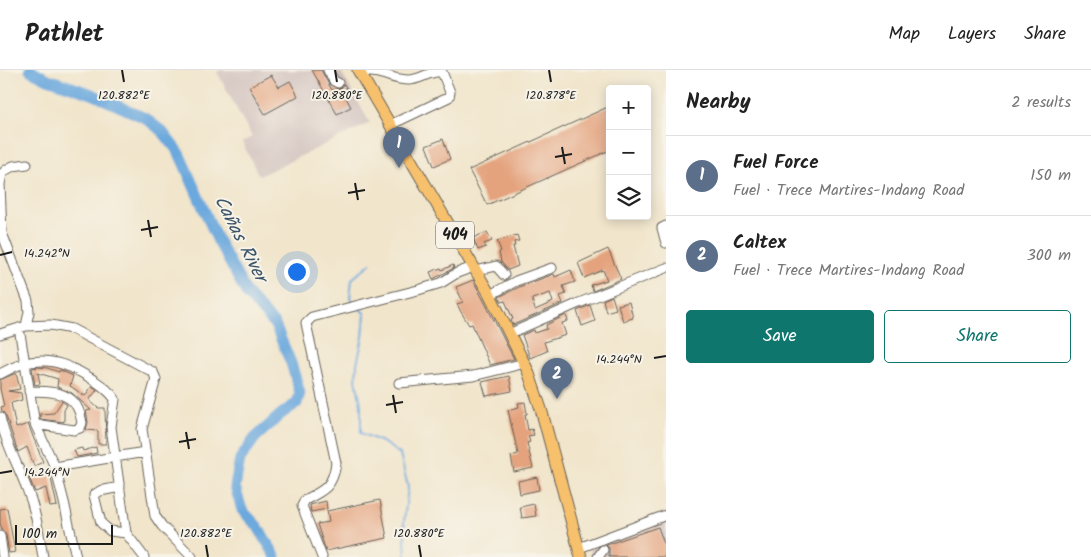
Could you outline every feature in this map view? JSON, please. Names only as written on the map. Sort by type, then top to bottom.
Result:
[{"type":"main road","name":"404","points":[[359,71],[490,295],[525,363],[541,409],[580,553]]},
{"type":"street","points":[[328,70],[334,81],[338,83]]},
{"type":"street","points":[[359,71],[373,70],[408,80],[436,71],[442,72],[450,92],[449,97],[390,125]]},
{"type":"street","points":[[27,164],[13,166],[2,174],[0,184],[2,233],[28,301],[29,312],[23,327],[25,362],[35,424],[54,467],[76,557]]},
{"type":"street","points":[[666,226],[662,228],[666,243]]},
{"type":"street","points":[[322,557],[302,506],[305,500],[322,492],[334,478],[336,463],[306,323],[312,317],[442,283],[457,273],[496,266],[504,275]]},
{"type":"street","points":[[490,295],[516,281],[552,268]]},
{"type":"street","points":[[510,333],[666,268]]},
{"type":"street","points":[[0,334],[23,327],[51,325],[72,329],[153,372],[156,379],[142,429],[155,516],[162,526],[192,557]]},
{"type":"street","points":[[0,374],[16,364],[46,360],[71,367],[109,390],[115,399],[111,427],[126,533],[144,557]]},
{"type":"street","points":[[399,383],[473,376],[525,363]]},
{"type":"street","points":[[29,391],[58,394],[74,402],[82,422],[80,428],[74,430],[35,424]]},
{"type":"street","points":[[0,416],[3,430],[28,490],[43,557]]},
{"type":"street","points":[[54,467],[145,452]]},
{"type":"street","points":[[120,487],[100,491],[94,495],[101,524],[110,531],[126,533]]},
{"type":"street","points":[[580,553],[666,515]]},
{"type":"street","points":[[0,536],[1,557]]},
{"type":"shaded area","points":[[221,70],[340,70],[370,123],[259,176],[242,142],[252,137],[217,72]]},
{"type":"shaded area","points":[[666,521],[666,557],[592,557],[590,549]]},
{"type":"building","points":[[312,70],[321,70],[332,90],[341,88],[344,84],[347,89],[343,92],[351,107],[337,114]]},
{"type":"building","points":[[271,75],[279,87],[290,81],[298,96],[265,114],[249,87]]},
{"type":"building","points":[[606,108],[606,152],[487,205],[469,170]]},
{"type":"building","points":[[443,139],[450,159],[434,166],[426,146]]},
{"type":"building","points":[[487,232],[492,241],[484,244],[486,247],[478,250],[473,238]]},
{"type":"building","points":[[517,235],[519,241],[514,242],[515,246],[513,246],[518,266],[508,270],[501,262],[499,252],[501,251],[497,241]]},
{"type":"building","points":[[608,249],[621,279],[593,291],[591,285],[607,280],[603,270],[584,278],[578,263]]},
{"type":"building","points":[[453,265],[454,268],[433,279],[430,272],[441,268],[442,270]]},
{"type":"building","points":[[571,270],[575,282],[563,286],[566,294],[560,296],[563,303],[513,325],[511,320],[513,319],[505,301],[502,302],[499,297],[519,287],[554,274],[555,277]],"holes":[[[550,293],[553,302],[535,310],[532,299]]]},
{"type":"building","points":[[473,280],[514,359],[490,365],[472,324],[469,325],[461,312],[457,304],[463,302],[456,287]]},
{"type":"building","points":[[612,296],[616,309],[606,312],[603,300]]},
{"type":"building","points":[[629,302],[633,318],[623,321],[618,305]]},
{"type":"building","points":[[590,305],[595,321],[582,326],[577,311]]},
{"type":"building","points":[[566,315],[568,321],[562,323],[566,335],[544,342],[547,351],[530,358],[522,335],[534,330],[535,333],[547,329],[546,325]]},
{"type":"building","points":[[38,367],[59,372],[60,370],[73,376],[70,386],[85,396],[92,386],[97,390],[89,400],[98,408],[105,408],[106,444],[98,444],[98,431],[86,430],[88,422],[86,411],[91,410],[72,393],[57,387],[58,379],[38,373],[40,384],[35,385],[32,368]]},
{"type":"building","points":[[16,373],[20,389],[8,391],[21,393],[22,400],[11,403],[16,428],[28,424],[43,462],[34,466],[27,447],[18,452],[1,407],[4,406],[0,380]]},
{"type":"building","points":[[509,376],[512,391],[486,396],[482,382]]},
{"type":"building","points":[[62,401],[67,405],[64,410],[64,422],[40,419],[40,414],[54,413]]},
{"type":"building","points":[[525,402],[528,430],[532,429],[534,435],[528,436],[530,442],[527,443],[533,468],[514,472],[511,456],[518,454],[508,410],[519,407],[518,403]]},
{"type":"building","points":[[96,447],[97,453],[77,457],[74,450],[82,448],[83,451]]},
{"type":"building","points":[[35,473],[37,478],[50,474],[57,506],[50,507],[46,488],[35,492],[28,475]]},
{"type":"building","points":[[537,477],[539,490],[520,494],[518,481]]},
{"type":"building","points":[[380,500],[387,538],[326,551],[317,524],[329,522],[327,511]]},
{"type":"building","points":[[326,501],[327,509],[311,512],[310,505]]},
{"type":"building","points":[[534,504],[536,516],[522,518],[520,507]]},
{"type":"building","points":[[7,508],[15,552],[9,553],[6,535],[0,523],[0,509]]},
{"type":"building","points":[[658,527],[666,549],[666,557],[609,557],[609,548],[606,545]]},
{"type":"waterway","name":"Cañas River","points":[[30,70],[48,79],[92,94],[145,118],[162,131],[179,153],[217,239],[247,294],[275,325],[291,363],[300,393],[297,403],[280,415],[255,438],[240,459],[235,487],[242,510],[258,527],[276,557]]},
{"type":"waterway","points":[[354,303],[350,298],[352,279],[371,263]]},
{"type":"waterway","points":[[359,308],[365,314],[356,379],[361,405],[361,433],[384,443],[400,454],[408,487],[404,522],[406,557]]},
{"type":"place","name":"Fuel Force","points":[[399,168]]},
{"type":"place","name":"Caltex","points":[[557,399]]}]
